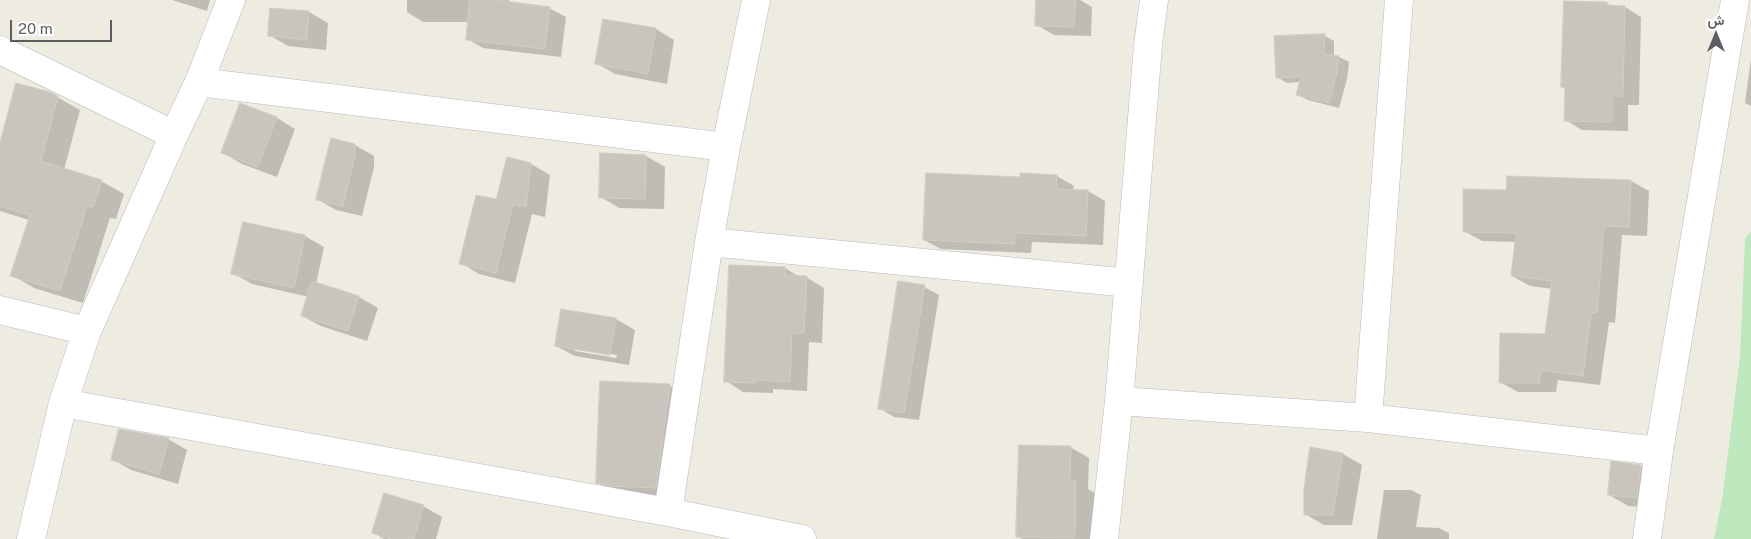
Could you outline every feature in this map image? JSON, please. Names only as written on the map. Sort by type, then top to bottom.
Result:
[{"type":"street","points":[[31,539],[63,402],[87,331],[199,82],[230,0]]},
{"type":"street","points":[[668,512],[709,242],[756,0]]},
{"type":"street","points":[[1104,539],[1119,401],[1148,45],[1154,0]]},
{"type":"street","points":[[1368,418],[1399,0]]},
{"type":"street","points":[[1647,539],[1659,452],[1735,0]]},
{"type":"street","points":[[0,50],[174,135]]},
{"type":"street","points":[[199,82],[726,147]]},
{"type":"street","points":[[709,242],[1129,282]]},
{"type":"street","points":[[0,310],[87,331]]},
{"type":"street","points":[[1119,401],[1368,418],[1659,452]]},
{"type":"street","points":[[63,402],[668,512],[802,539]]},
{"type":"green space","points":[[1751,231],[1751,539],[1714,539],[1723,494],[1740,357],[1745,239]]},
{"type":"building","points":[[470,0],[497,0],[550,7],[545,49],[466,40]]},
{"type":"building","points":[[1036,0],[1076,0],[1074,27],[1035,26]]},
{"type":"building","points":[[1564,1],[1607,2],[1607,5],[1625,6],[1623,96],[1612,96],[1612,122],[1564,121],[1565,88],[1561,87]]},
{"type":"building","points":[[270,8],[309,11],[307,40],[268,36]]},
{"type":"building","points":[[603,19],[656,28],[648,74],[595,64]]},
{"type":"building","points":[[1325,34],[1324,54],[1339,56],[1337,73],[1329,103],[1296,95],[1301,77],[1276,78],[1274,36]]},
{"type":"building","points":[[16,83],[58,96],[41,161],[102,180],[93,207],[87,206],[60,291],[10,276],[30,215],[0,206],[0,143]]},
{"type":"building","points":[[240,103],[277,117],[258,167],[221,153]]},
{"type":"building","points":[[331,138],[355,144],[355,156],[343,206],[316,200]]},
{"type":"building","points":[[600,153],[646,155],[645,199],[599,198]]},
{"type":"building","points":[[507,157],[531,163],[526,207],[513,204],[496,273],[459,264],[476,195],[496,199]]},
{"type":"building","points":[[926,173],[1020,177],[1020,173],[1057,175],[1056,189],[1088,190],[1086,236],[1016,233],[1014,244],[923,240]]},
{"type":"building","points":[[1507,176],[1631,180],[1629,227],[1604,226],[1597,313],[1591,313],[1583,376],[1541,370],[1539,383],[1499,383],[1500,333],[1545,334],[1552,281],[1511,276],[1516,233],[1463,232],[1463,189],[1506,190]]},
{"type":"building","points":[[243,222],[305,235],[294,288],[231,274]]},
{"type":"building","points":[[729,265],[785,267],[785,275],[807,276],[804,333],[792,333],[790,382],[755,380],[755,383],[724,382]]},
{"type":"building","points":[[312,281],[359,296],[348,331],[301,316]]},
{"type":"building","points":[[898,281],[925,285],[904,413],[878,409]]},
{"type":"building","points":[[561,309],[616,318],[610,355],[555,346]]},
{"type":"building","points":[[600,381],[670,384],[656,488],[610,486],[596,483]]},
{"type":"building","points":[[119,429],[169,438],[159,474],[111,460]]},
{"type":"building","points":[[1019,445],[1071,446],[1070,481],[1076,481],[1075,538],[1016,537]]},
{"type":"building","points":[[1310,447],[1343,453],[1333,515],[1304,515],[1304,489]]},
{"type":"building","points":[[1611,461],[1641,465],[1637,498],[1608,495]]},
{"type":"building","points":[[384,493],[424,505],[414,539],[391,539],[372,533]]}]
